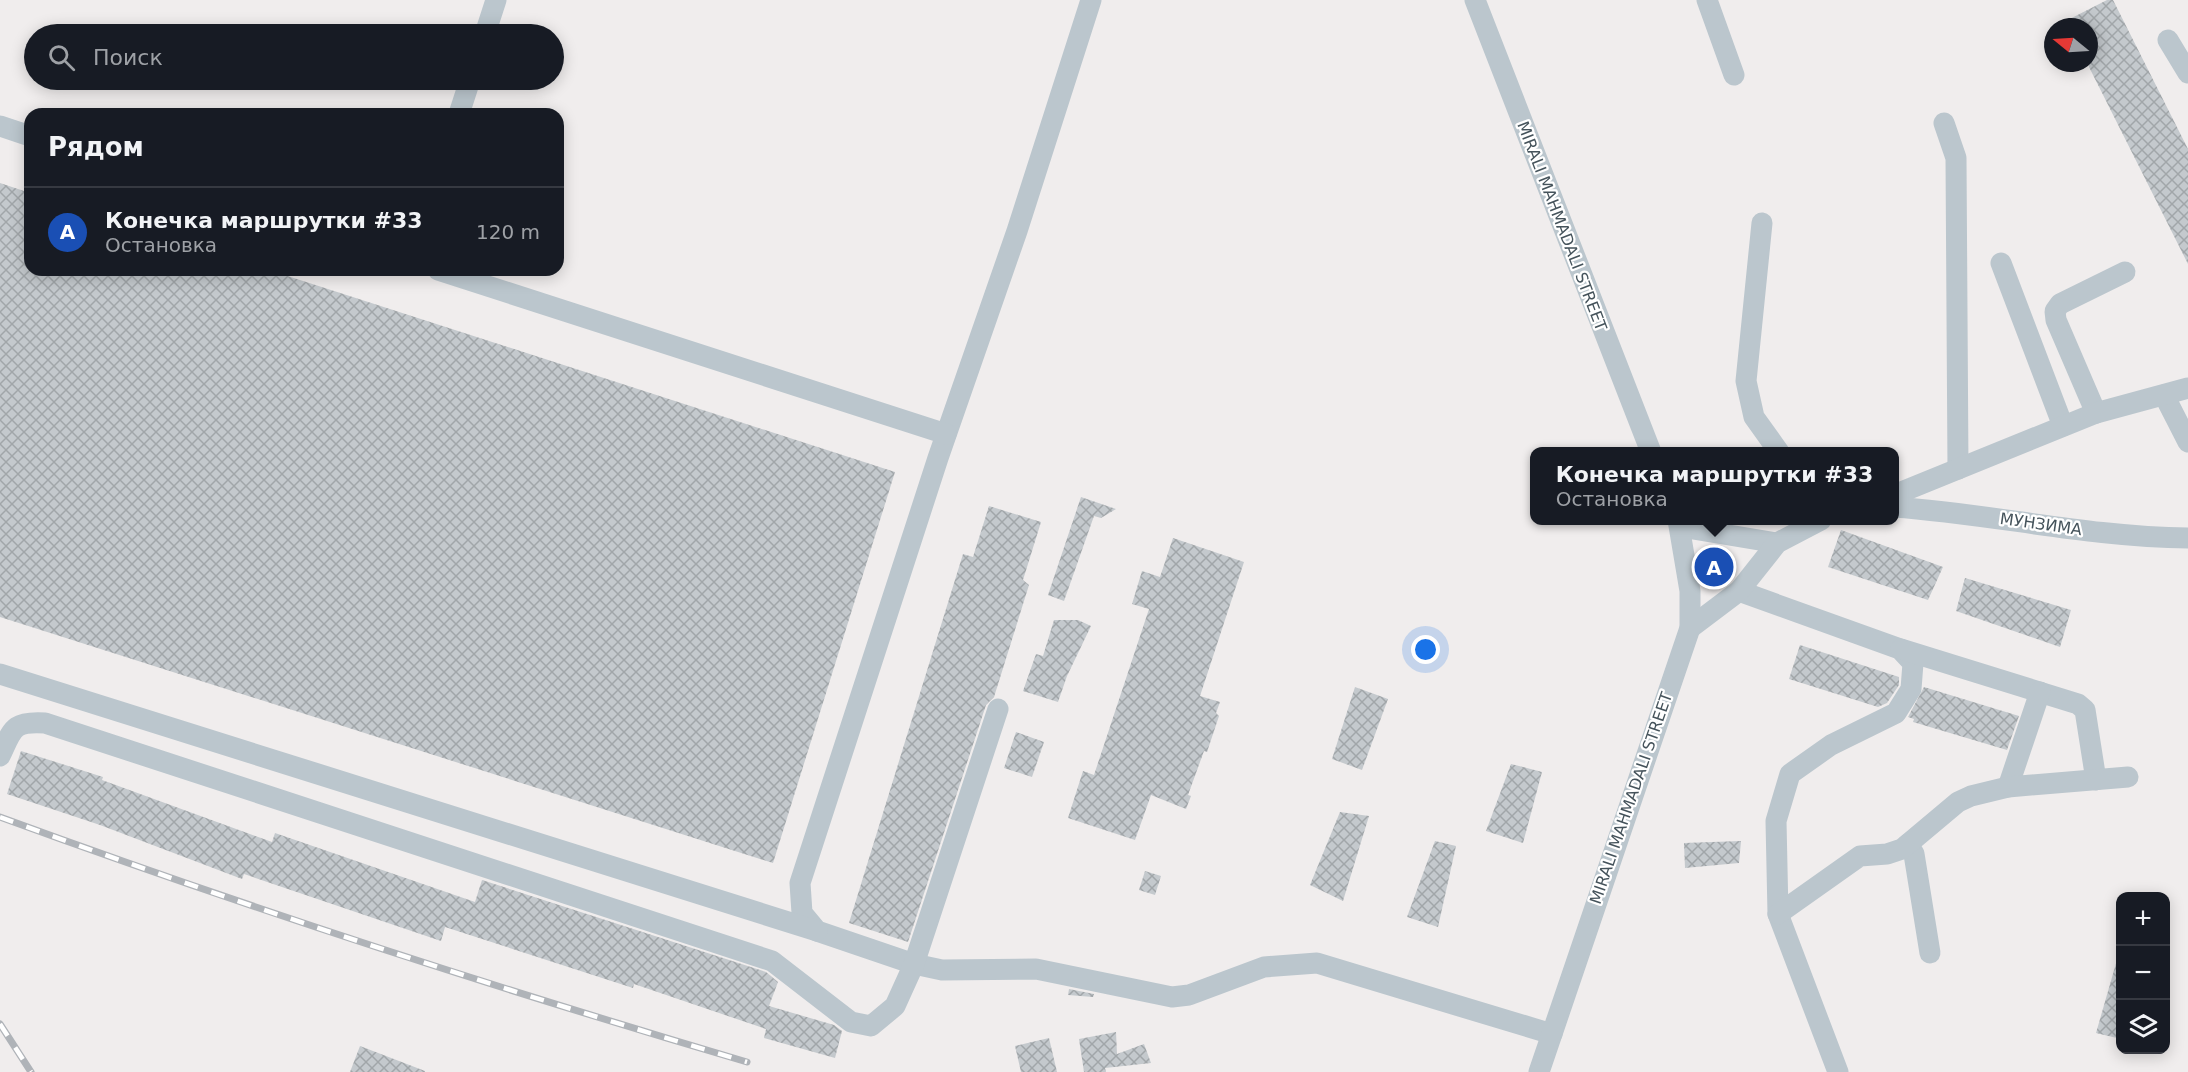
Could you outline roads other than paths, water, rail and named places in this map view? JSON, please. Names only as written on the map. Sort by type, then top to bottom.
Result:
[{"type":"street","points":[[488,24],[496,0]]},
{"type":"street","points":[[817,931],[802,913],[800,883],[946,434],[1014,242],[1091,0]]},
{"type":"street","name":"MIRALI MAHMADALI STREET","points":[[1475,0],[1649,447]]},
{"type":"street","points":[[1707,0],[1734,75]]},
{"type":"street","points":[[2168,40],[2188,73]]},
{"type":"street","points":[[461,108],[467,90]]},
{"type":"street","points":[[1944,123],[1956,158],[1958,469]]},
{"type":"street","points":[[0,126],[24,134]]},
{"type":"street","points":[[1762,223],[1746,381],[1754,417],[1775,447]]},
{"type":"street","points":[[2001,263],[2063,426]]},
{"type":"street","points":[[2096,413],[2056,320],[2055,311],[2060,304],[2125,272]]},
{"type":"street","points":[[457,276],[946,434]]},
{"type":"street","points":[[1899,493],[2096,413],[2188,388]]},
{"type":"street","points":[[2164,395],[2188,442]]},
{"type":"street","name":"МУНЗИМА","points":[[1899,508],[1983,516],[2186,544]]},
{"type":"street","name":"MIRALI MAHMADALI STREET","points":[[1539,1072],[1690,628],[1690,591],[1679,525]]},
{"type":"street","points":[[1684,525],[1777,543]]},
{"type":"street","points":[[1690,628],[1739,591],[1777,543],[1811,525]]},
{"type":"street","points":[[1739,591],[1900,649],[2078,704],[2085,710],[2096,780]]},
{"type":"street","points":[[1838,1072],[1778,914],[1776,822],[1790,774],[1831,745],[1896,713],[1911,689],[1913,663],[1900,649]]},
{"type":"street","points":[[0,674],[817,931],[914,964],[942,970],[1036,969],[1172,997],[1189,995],[1264,967],[1317,963],[1552,1034]]},
{"type":"street","points":[[2008,787],[2040,692]]},
{"type":"street","points":[[0,756],[13,730],[25,722],[45,723],[772,961],[859,1025],[871,1026],[895,1006],[914,964],[998,709]]},
{"type":"street","points":[[1778,914],[1860,856],[1887,854],[1908,844],[1958,802],[2008,787],[2128,777]]},
{"type":"street","points":[[1908,844],[1914,854],[1930,952]]},
{"type":"railway","points":[[0,817],[185,883],[372,945],[747,1062]]},
{"type":"railway","points":[[0,1024],[31,1072]]},
{"type":"place","name":"Конечка маршрутки #33","points":[[1714,567]]}]
